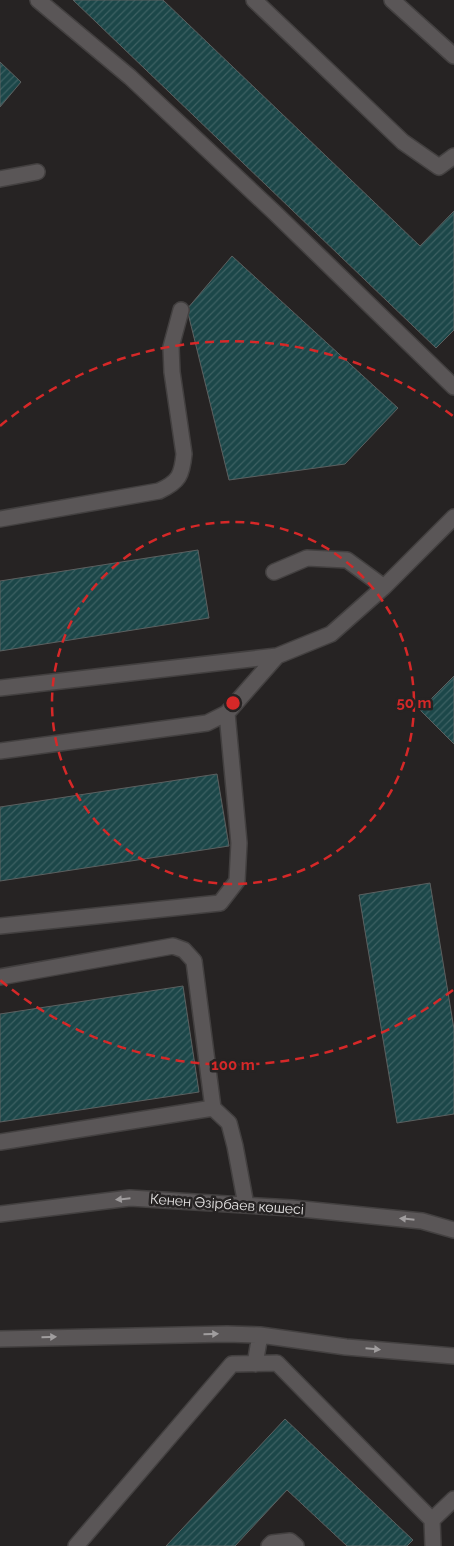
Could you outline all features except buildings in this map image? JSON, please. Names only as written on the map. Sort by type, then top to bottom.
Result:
[{"type":"street","points":[[38,0],[130,77],[274,212],[454,387]]},
{"type":"street","points":[[254,0],[403,142],[439,166],[454,156]]},
{"type":"street","points":[[392,0],[454,56]]},
{"type":"street","points":[[0,179],[37,172]]},
{"type":"street","points":[[0,519],[159,491],[172,486],[179,478],[184,454],[172,372],[171,348],[181,310]]},
{"type":"street","points":[[0,688],[277,656],[331,634],[384,587],[454,517]]},
{"type":"street","points":[[274,572],[307,558],[347,560],[384,587]]},
{"type":"street","points":[[0,751],[207,723],[228,713],[277,656]]},
{"type":"street","points":[[0,926],[220,903],[237,880],[239,843],[228,713]]},
{"type":"street","points":[[0,977],[173,946],[184,950],[194,961],[213,1108],[229,1123],[246,1205]]},
{"type":"street","points":[[0,1142],[213,1108]]},
{"type":"street","name":"Кенен Әзірбаев көшесі","points":[[0,1214],[130,1198],[292,1208],[422,1221],[454,1230]]},
{"type":"street","points":[[0,1339],[208,1334],[260,1335],[346,1346],[454,1356]]},
{"type":"street","points":[[255,1364],[260,1335]]},
{"type":"street","points":[[76,1546],[232,1364],[278,1363],[432,1520],[433,1546]]},
{"type":"street","points":[[432,1520],[454,1499]]},
{"type":"street","points":[[270,1546],[272,1543],[290,1541],[296,1546]]}]
